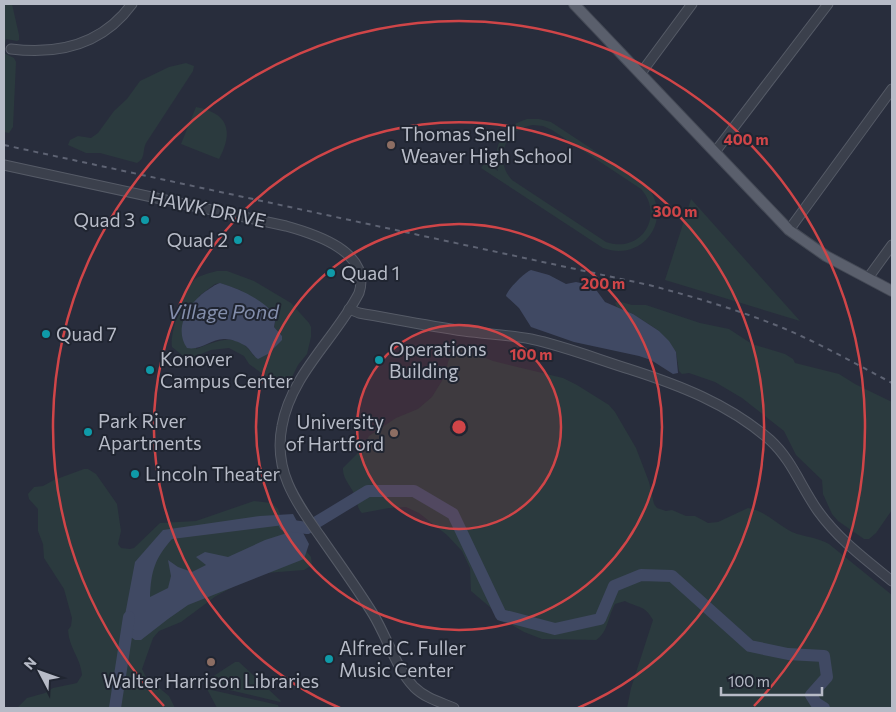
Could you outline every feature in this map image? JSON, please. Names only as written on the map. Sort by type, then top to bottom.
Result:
[{"type":"main road","points":[[574,4],[641,72],[789,230],[826,256],[892,291]]},
{"type":"street","points":[[11,49],[37,52],[52,51],[83,42],[109,27],[132,4]]},
{"type":"street","points":[[641,72],[692,4]]},
{"type":"street","points":[[715,152],[828,4]]},
{"type":"street","points":[[789,230],[892,89]]},
{"type":"street","name":"HAWK DRIVE","points":[[4,165],[263,220],[308,232],[345,252],[353,259],[359,269],[360,289],[349,309],[294,390],[286,408],[280,447],[284,475],[291,493],[373,614],[407,679],[421,693],[454,708]]},
{"type":"street","points":[[868,278],[892,245]]},
{"type":"street","points":[[349,309],[359,314],[545,343],[660,379],[702,396],[756,428],[771,441],[794,468],[817,509],[830,527],[850,547],[892,581]]},
{"type":"shaded area","points":[[4,4],[12,4],[19,40],[6,39],[4,49]]},
{"type":"shaded area","points":[[4,53],[14,58],[16,62],[13,127],[9,133],[4,132]]},
{"type":"shaded area","points":[[186,63],[194,66],[193,71],[146,143],[143,157],[140,161],[137,163],[100,153],[86,153],[68,145],[70,140],[78,136],[91,138],[98,133],[140,81],[169,67]]},
{"type":"shaded area","points":[[196,107],[215,114],[225,125],[227,132],[226,140],[219,159],[181,144]]},
{"type":"shaded area","points":[[527,119],[539,119],[551,122],[645,184],[654,197],[657,210],[656,222],[651,234],[643,243],[632,249],[618,251],[603,248],[481,168],[485,163],[498,171],[496,154],[498,146],[505,132],[518,122]],"holes":[[[533,125],[543,126],[552,130],[641,189],[648,200],[651,210],[650,221],[646,230],[639,238],[630,243],[606,242],[512,180],[506,172],[503,163],[503,154],[509,139],[515,132],[523,128]]]},
{"type":"shaded area","points":[[691,199],[800,321],[665,280]]},
{"type":"shaded area","points":[[217,271],[227,271],[254,281],[291,303],[309,323],[311,337],[307,354],[298,365],[292,377],[285,382],[272,380],[249,364],[244,356],[229,348],[211,350],[191,358],[186,358],[172,347],[175,322],[191,284],[195,279],[203,275]],"holes":[[[220,283],[240,290],[276,316],[274,327],[282,336],[254,356],[248,348],[235,340],[220,341],[196,349],[199,296],[215,284]]]},
{"type":"shaded area","points":[[618,301],[632,305],[646,305],[700,323],[729,329],[752,344],[785,354],[793,359],[795,363],[839,374],[892,402],[892,510],[876,533],[869,539],[864,539],[838,521],[832,514],[823,494],[822,480],[796,455],[784,431],[742,398],[715,382],[689,373],[682,374],[679,371],[676,352],[659,331],[633,314],[617,307],[615,303]]},
{"type":"shaded area","points":[[454,349],[468,351],[493,361],[563,378],[609,405],[636,448],[649,482],[654,504],[657,508],[666,511],[672,510],[686,516],[695,516],[708,523],[718,522],[748,508],[754,510],[766,515],[792,532],[829,544],[892,595],[892,708],[627,708],[631,688],[653,620],[644,609],[625,601],[615,604],[603,633],[596,640],[542,639],[524,632],[500,618],[471,591],[470,568],[462,551],[447,535],[419,513],[406,507],[362,513],[358,508],[355,494],[344,476],[343,468],[362,449],[369,436],[396,418],[418,409],[432,397],[445,376],[448,362]]},
{"type":"shaded area","points":[[88,469],[96,474],[117,504],[121,531],[118,544],[121,548],[134,548],[160,523],[196,521],[254,501],[272,503],[278,509],[283,522],[311,557],[312,565],[304,570],[266,573],[244,581],[216,596],[181,622],[159,631],[153,638],[142,669],[146,677],[169,696],[175,708],[17,708],[27,698],[45,693],[53,688],[77,683],[82,675],[80,664],[69,636],[68,630],[71,626],[72,618],[64,589],[44,558],[43,544],[38,531],[38,509],[29,499],[28,494],[34,487],[43,486]]},
{"type":"shaded area","points":[[235,662],[239,662],[281,701],[203,683]]},
{"type":"shaded area","points":[[207,689],[278,705],[279,708],[217,708]]},
{"type":"water","points":[[531,270],[549,275],[566,284],[576,282],[590,285],[594,287],[605,302],[633,314],[659,331],[676,352],[678,373],[673,374],[651,360],[639,356],[574,342],[531,327],[519,308],[506,296],[509,290]]},
{"type":"water","name":"Village Pond","points":[[220,283],[250,295],[276,316],[274,327],[282,336],[282,340],[268,354],[258,359],[246,346],[227,339],[216,340],[197,348],[187,348],[182,332],[185,316],[200,296]]},
{"type":"water","points":[[293,514],[309,544],[304,559],[188,605],[141,640],[135,640],[122,631],[135,562],[163,530],[260,516]],"holes":[[[284,525],[287,533],[265,540],[228,557],[205,552],[196,557],[206,565],[192,572],[178,567],[168,560],[171,576],[168,588],[150,597],[151,580],[155,565],[172,539]]]},
{"type":"waterway","points":[[285,525],[307,528],[368,491],[414,491],[453,514],[501,615],[555,629],[600,619],[614,586],[641,575],[672,576],[750,646],[788,654],[824,656],[827,677],[811,695],[816,703],[824,708]]},
{"type":"waterway","points":[[115,708],[129,617]]},
{"type":"railway","points":[[4,145],[649,285],[716,304],[783,328],[825,347],[892,383]]},
{"type":"place","name":"Thomas Snell Weaver High School","points":[[391,145]]},
{"type":"place","name":"Quad 3","points":[[145,220]]},
{"type":"place","name":"Quad 2","points":[[238,240]]},
{"type":"place","name":"Quad 1","points":[[331,273]]},
{"type":"place","name":"Quad 7","points":[[46,334]]},
{"type":"place","name":"Operations Building","points":[[379,360]]},
{"type":"place","name":"Konover Campus Center","points":[[150,370]]},
{"type":"place","name":"Park River Apartments","points":[[88,432]]},
{"type":"place","name":"University of Hartford","points":[[394,433]]},
{"type":"place","name":"Lincoln Theater","points":[[135,474]]},
{"type":"place","name":"Alfred C. Fuller Music Center","points":[[329,659]]},
{"type":"place","name":"Walter Harrison Libraries","points":[[211,662]]}]
